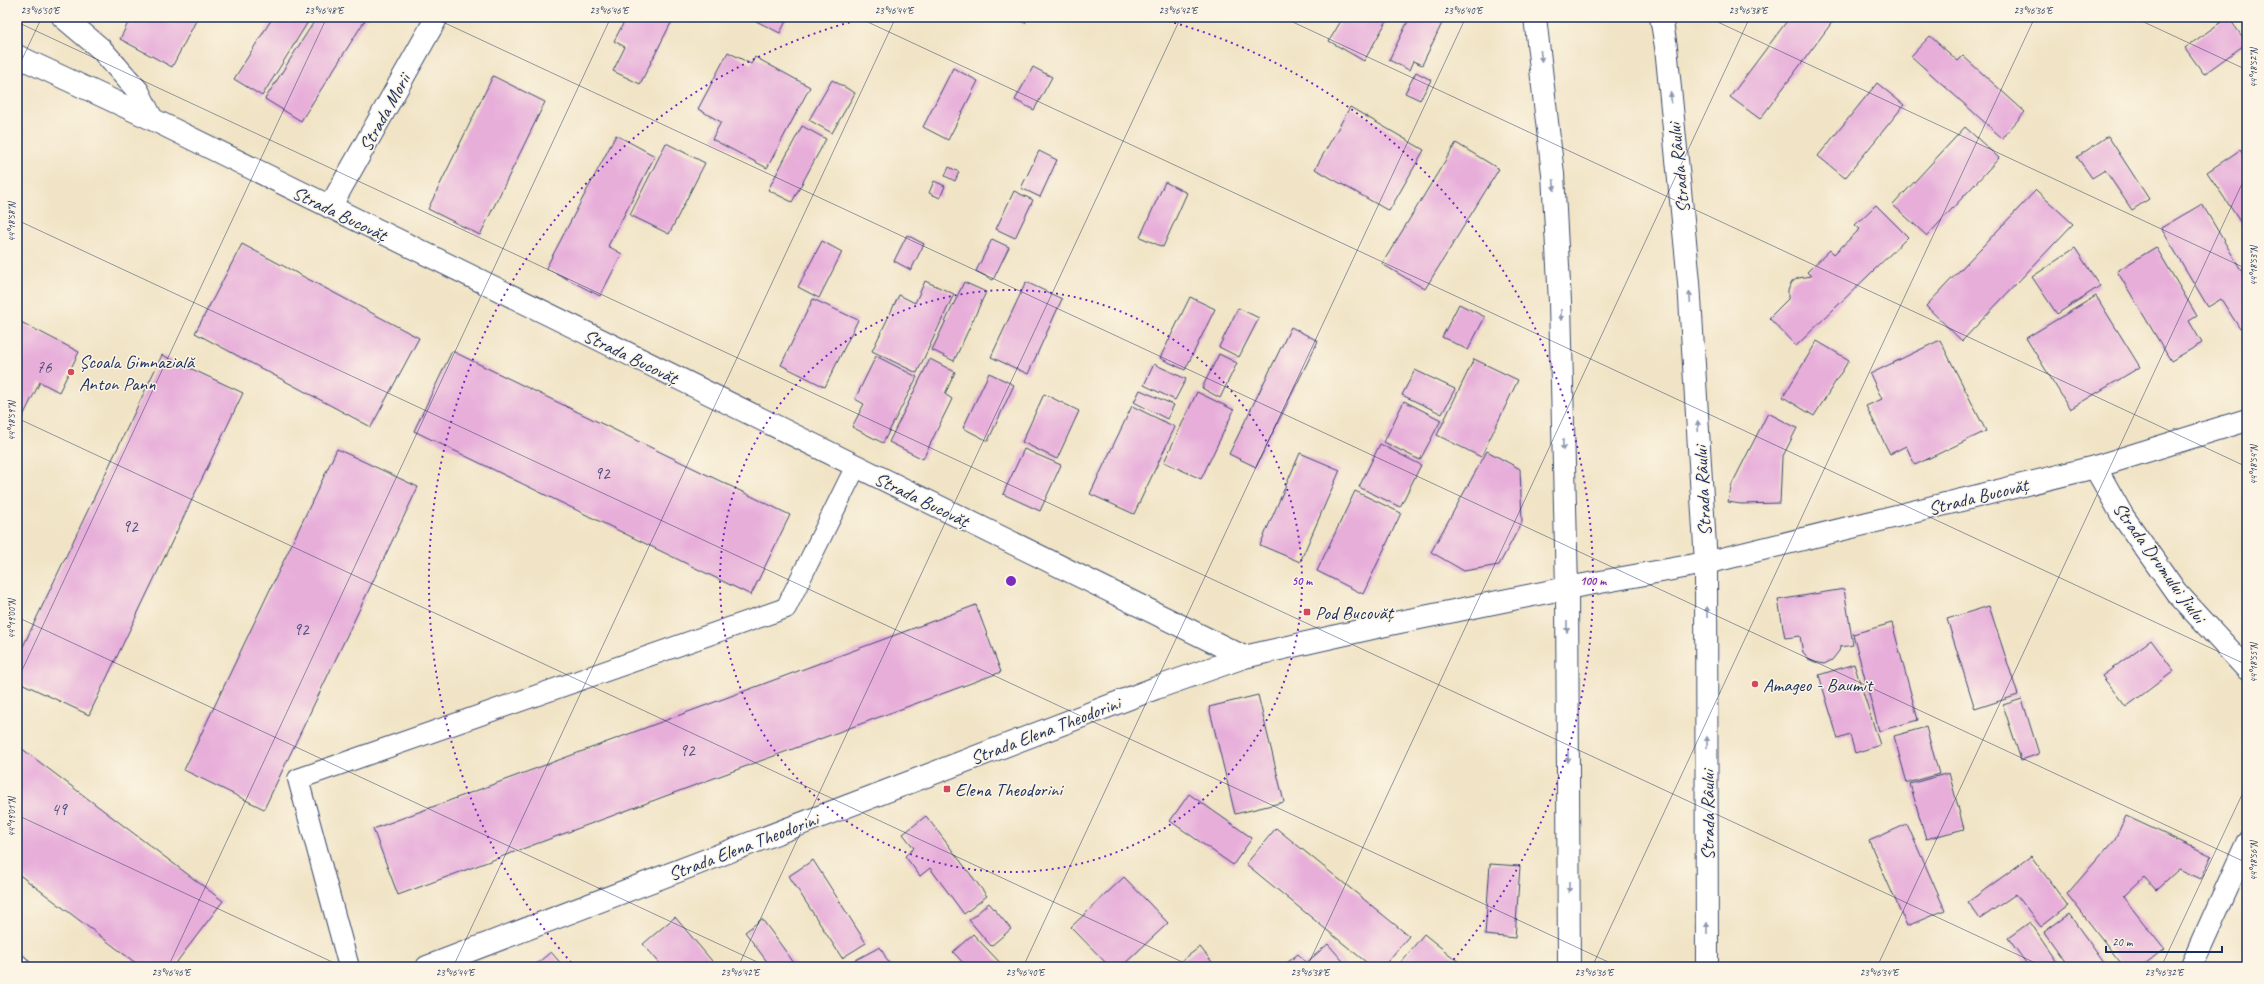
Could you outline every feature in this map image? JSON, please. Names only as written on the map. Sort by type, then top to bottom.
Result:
[{"type":"main road","points":[[63,17],[101,49],[138,91],[152,119]]},
{"type":"main road","name":"Strada Morii","points":[[330,207],[437,17]]},
{"type":"main road","points":[[1535,17],[1553,174],[1560,294],[1567,588],[1569,967]]},
{"type":"main road","name":"Strada Râului","points":[[1661,17],[1666,48],[1689,282],[1706,563],[1707,967]]},
{"type":"main road","name":"Strada Bucovăț","points":[[17,56],[152,119],[1244,657]]},
{"type":"main road","name":"Strada Bucovăț","points":[[1567,588],[1706,563],[2095,467],[2247,420]]},
{"type":"main road","name":"Strada Drumului Jiului","points":[[2095,467],[2122,515],[2176,592],[2247,670]]},
{"type":"main road","name":"Strada Elena Theodorini","points":[[427,967],[1156,688],[1244,657],[1390,624],[1567,588]]},
{"type":"main road","points":[[2191,967],[2247,843]]},
{"type":"lane","points":[[349,967],[298,779],[786,608],[856,466]]},
{"type":"building","points":[[131,17],[198,17],[172,67],[120,39]]},
{"type":"building","points":[[273,17],[311,17],[262,96],[234,79]]},
{"type":"building","points":[[317,17],[367,17],[301,121],[265,99]]},
{"type":"building","points":[[614,17],[674,17],[640,84],[613,71],[625,47],[614,41],[624,22]]},
{"type":"building","points":[[748,17],[788,17],[780,33]]},
{"type":"building","points":[[1012,17],[1028,17],[1025,23]]},
{"type":"building","points":[[1334,17],[1389,17],[1364,61],[1329,41],[1341,21]]},
{"type":"building","points":[[1410,17],[1445,17],[1422,65],[1413,61],[1409,70],[1389,60]]},
{"type":"building","points":[[1790,17],[1836,17],[1760,119],[1730,97]]},
{"type":"building","points":[[2228,17],[2247,43],[2204,74],[2185,48]]},
{"type":"building","points":[[1930,36],[1958,61],[1963,56],[2025,112],[2002,138],[1911,56]]},
{"type":"building","points":[[728,52],[751,64],[755,57],[810,87],[767,168],[712,139],[721,122],[698,109]]},
{"type":"building","points":[[1033,67],[1052,77],[1034,110],[1015,100]]},
{"type":"building","points":[[953,68],[978,81],[948,140],[923,127]]},
{"type":"building","points":[[1416,72],[1431,80],[1420,100],[1405,93]]},
{"type":"building","points":[[493,76],[545,102],[480,235],[428,209]]},
{"type":"building","points":[[832,80],[855,93],[832,133],[809,120]]},
{"type":"building","points":[[1877,83],[1904,105],[1845,178],[1818,156]]},
{"type":"building","points":[[1350,107],[1424,150],[1389,211],[1315,169]]},
{"type":"building","points":[[802,126],[826,139],[792,202],[768,190]]},
{"type":"building","points":[[1965,127],[1999,158],[1927,236],[1893,205]]},
{"type":"building","points":[[616,135],[655,156],[608,246],[622,254],[600,296],[546,268]]},
{"type":"building","points":[[2108,136],[2149,199],[2132,210],[2105,170],[2092,178],[2077,157]]},
{"type":"building","points":[[666,143],[705,163],[669,234],[630,215]]},
{"type":"building","points":[[1456,143],[1499,169],[1425,289],[1382,264]]},
{"type":"building","points":[[2240,150],[2247,160],[2247,232],[2207,172]]},
{"type":"building","points":[[1039,151],[1057,160],[1040,197],[1021,188]]},
{"type":"building","points":[[949,167],[959,172],[955,181],[945,176]]},
{"type":"building","points":[[934,181],[945,186],[940,198],[929,193]]},
{"type":"building","points":[[1165,182],[1187,193],[1163,247],[1140,237]]},
{"type":"building","points":[[2036,190],[2073,224],[1962,341],[1926,306]]},
{"type":"building","points":[[1014,191],[1033,200],[1015,238],[996,229]]},
{"type":"building","points":[[2202,204],[2247,280],[2247,325],[2240,329],[2221,299],[2208,307],[2161,228]]},
{"type":"building","points":[[1876,205],[1908,237],[1796,346],[1769,318],[1788,299],[1788,290],[1792,282],[1798,278],[1811,276],[1807,272],[1830,250],[1834,254],[1860,229],[1855,225]]},
{"type":"building","points":[[907,235],[924,244],[911,270],[894,261]]},
{"type":"building","points":[[992,239],[1009,247],[993,280],[976,271]]},
{"type":"building","points":[[822,241],[842,252],[819,298],[798,287]]},
{"type":"building","points":[[242,244],[419,338],[371,427],[195,333]]},
{"type":"building","points":[[2156,247],[2197,316],[2189,321],[2202,343],[2171,361],[2117,271]]},
{"type":"building","points":[[2075,248],[2100,286],[2057,314],[2032,277]]},
{"type":"building","points":[[925,281],[954,294],[917,373],[872,351],[899,295],[915,303]]},
{"type":"building","points":[[964,282],[986,292],[954,361],[932,350]]},
{"type":"building","points":[[1026,282],[1062,299],[1028,374],[991,357]]},
{"type":"building","points":[[2096,296],[2140,367],[2070,409],[2026,338]]},
{"type":"building","points":[[1190,297],[1215,309],[1185,370],[1160,358]]},
{"type":"building","points":[[813,299],[858,320],[825,387],[781,365]]},
{"type":"building","points":[[1459,304],[1485,317],[1468,350],[1442,337]]},
{"type":"building","points":[[1238,308],[1259,318],[1239,357],[1219,347]]},
{"type":"building","points":[[17,320],[79,352],[59,392],[40,382],[17,428]]},
{"type":"building","points":[[1291,327],[1318,341],[1256,467],[1229,454]]},
{"type":"building","points":[[1940,340],[1986,431],[1915,465],[1906,446],[1890,454],[1866,406],[1882,399],[1870,374]]},
{"type":"building","points":[[1817,341],[1849,360],[1814,416],[1783,397]]},
{"type":"building","points":[[452,351],[790,515],[751,595],[414,431]]},
{"type":"building","points":[[1219,354],[1237,363],[1220,398],[1202,388]]},
{"type":"building","points":[[162,355],[243,393],[89,715],[17,681],[17,659]]},
{"type":"building","points":[[876,356],[917,377],[883,443],[852,427],[864,404],[855,399]]},
{"type":"building","points":[[930,359],[955,372],[945,394],[952,399],[923,459],[889,442]]},
{"type":"building","points":[[1474,359],[1518,380],[1481,457],[1437,435]]},
{"type":"building","points":[[1154,364],[1186,379],[1175,400],[1144,385]]},
{"type":"building","points":[[1415,370],[1455,389],[1442,414],[1402,395]]},
{"type":"building","points":[[989,373],[1014,385],[988,441],[963,428]]},
{"type":"building","points":[[1140,390],[1174,405],[1167,419],[1134,402]]},
{"type":"building","points":[[1197,392],[1234,410],[1201,479],[1164,462]]},
{"type":"building","points":[[1044,394],[1079,411],[1057,459],[1022,442]]},
{"type":"building","points":[[1404,401],[1441,420],[1420,460],[1384,442]]},
{"type":"building","points":[[1132,406],[1175,427],[1134,514],[1090,494]]},
{"type":"building","points":[[1768,413],[1797,428],[1782,458],[1780,503],[1741,504],[1728,502],[1732,484]]},
{"type":"building","points":[[1380,444],[1421,465],[1400,507],[1359,487]]},
{"type":"building","points":[[337,449],[418,487],[264,809],[184,770]]},
{"type":"building","points":[[1024,449],[1061,465],[1040,511],[1003,494]]},
{"type":"building","points":[[1487,451],[1520,469],[1522,522],[1499,565],[1464,571],[1431,552]]},
{"type":"building","points":[[1300,453],[1340,470],[1300,562],[1260,545]]},
{"type":"building","points":[[1355,491],[1401,513],[1363,594],[1317,571]]},
{"type":"building","points":[[1844,589],[1853,645],[1840,647],[1839,651],[1832,660],[1824,664],[1808,659],[1803,653],[1800,636],[1785,638],[1778,600]]},
{"type":"building","points":[[976,605],[1001,672],[398,895],[373,829]]},
{"type":"building","points":[[1989,606],[2018,695],[1975,709],[1947,619]]},
{"type":"building","points":[[1892,623],[1918,720],[1879,731],[1853,634]]},
{"type":"building","points":[[2151,640],[2174,671],[2126,707],[2102,676]]},
{"type":"building","points":[[1854,664],[1880,745],[1855,753],[1850,735],[1838,739],[1819,675]]},
{"type":"building","points":[[1258,695],[1284,802],[1235,814],[1209,707]]},
{"type":"building","points":[[2022,699],[2039,754],[2021,760],[2003,705]]},
{"type":"building","points":[[1926,727],[1939,774],[1907,783],[1894,736]]},
{"type":"building","points":[[17,745],[223,901],[173,967],[141,967],[17,873]]},
{"type":"building","points":[[1949,773],[1964,829],[1926,839],[1910,784]]},
{"type":"building","points":[[1189,794],[1252,838],[1233,865],[1170,821]]},
{"type":"building","points":[[926,816],[987,896],[964,914],[930,868],[920,876],[905,856],[914,848],[903,834]]},
{"type":"building","points":[[2126,816],[2212,856],[2201,879],[2179,869],[2156,890],[2144,877],[2123,897],[2164,949],[2141,967],[2124,967],[2067,894],[2115,839]]},
{"type":"building","points":[[1907,824],[1945,910],[1907,926],[1869,841]]},
{"type":"building","points":[[1276,828],[1409,936],[1383,967],[1372,967],[1246,864]]},
{"type":"building","points":[[2031,856],[2068,906],[2041,927],[2016,894],[1980,919],[1968,902]]},
{"type":"building","points":[[813,860],[866,943],[842,958],[789,876]]},
{"type":"building","points":[[1490,864],[1520,866],[1515,938],[1485,935]]},
{"type":"building","points":[[1124,877],[1168,923],[1121,967],[1110,967],[1071,927]]},
{"type":"building","points":[[989,903],[1011,929],[991,946],[969,920]]},
{"type":"building","points":[[2069,914],[2107,967],[2069,967],[2044,932]]},
{"type":"building","points":[[675,917],[717,967],[663,967],[643,944]]},
{"type":"building","points":[[762,919],[797,967],[771,967],[745,932]]},
{"type":"building","points":[[2030,922],[2061,967],[2029,967],[2008,938]]},
{"type":"building","points":[[973,934],[1004,967],[967,967],[953,952]]},
{"type":"building","points":[[1424,934],[1465,967],[1397,967]]},
{"type":"building","points":[[1328,944],[1348,967],[1282,967],[1298,954],[1306,963]]},
{"type":"building","points":[[880,947],[891,967],[847,967],[846,965]]},
{"type":"building","points":[[1200,947],[1216,967],[1173,967]]},
{"type":"building","points":[[551,952],[564,967],[536,967],[535,965]]},
{"type":"place","name":"Școala Gimnazială Anton Pann","points":[[71,372]]},
{"type":"place","name":"Pod Bucovăț","points":[[1307,612]]},
{"type":"place","name":"Amageo - Baumit","points":[[1755,684]]},
{"type":"place","name":"Elena Theodorini","points":[[947,789]]}]
